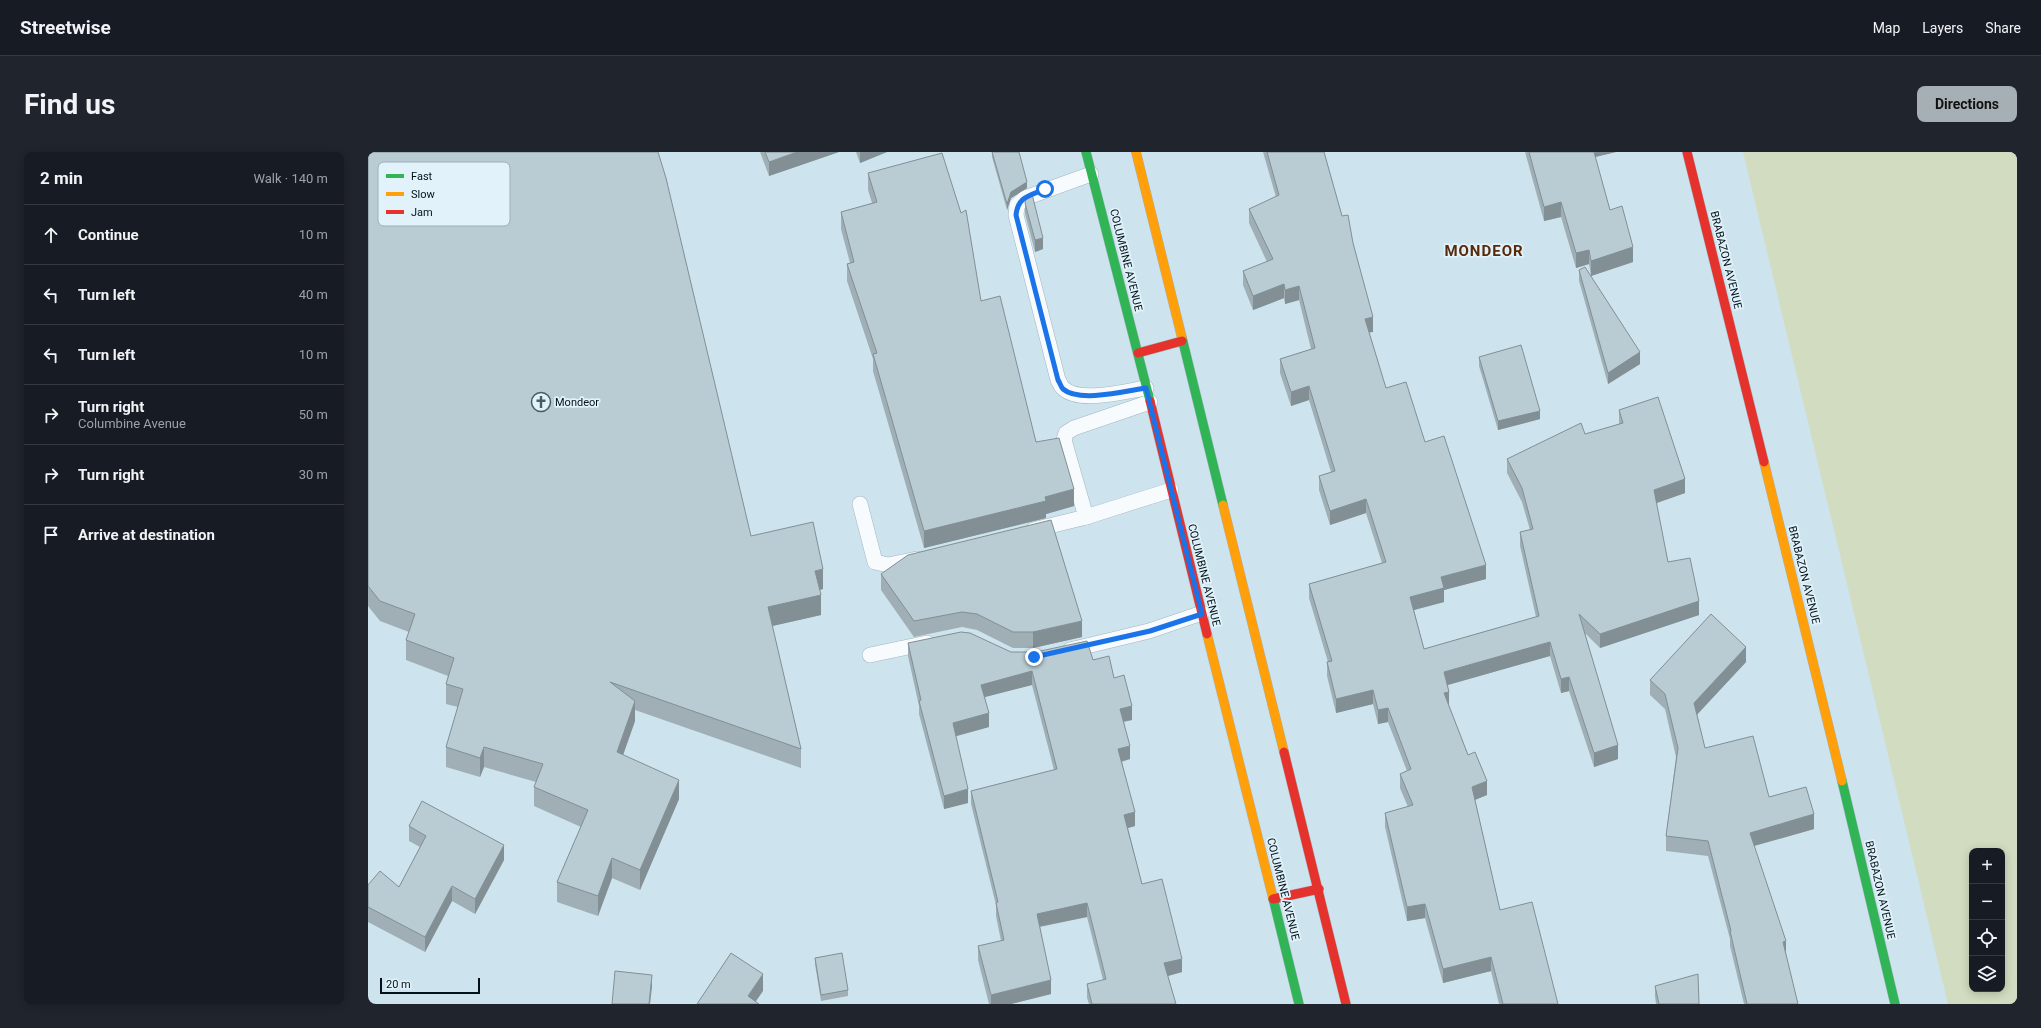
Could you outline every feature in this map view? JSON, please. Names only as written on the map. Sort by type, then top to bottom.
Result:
[{"type":"main road","name":"COLUMBINE AVENUE","points":[[1086,152],[1138,353],[1298,1004]]},
{"type":"main road","points":[[1136,152],[1319,889],[1346,1004]]},
{"type":"main road","name":"BRABAZON AVENUE","points":[[1687,152],[1809,643],[1895,1004]]},
{"type":"main road","points":[[1138,353],[1182,341]]},
{"type":"main road","points":[[1273,899],[1319,889]]},
{"type":"lane","points":[[1092,174],[1024,198],[1017,205],[1016,215],[1058,380],[1063,388],[1073,394],[1095,396],[1146,388]]},
{"type":"lane","points":[[1086,517],[1064,440],[1066,434],[1074,428],[1150,402]]},
{"type":"lane","points":[[1018,534],[1086,517],[1171,490]]},
{"type":"lane","points":[[860,504],[875,562],[888,565],[934,555]]},
{"type":"lane","points":[[1056,653],[1150,631],[1202,614]]},
{"type":"lane","points":[[870,655],[939,640]]},
{"type":"green space","points":[[1743,152],[2017,152],[2017,1004],[1948,1004]]},
{"type":"building","name":"Mondeor","points":[[368,152],[658,152],[666,178],[751,536],[813,522],[823,569],[815,571],[821,595],[768,607],[801,749],[610,682],[635,701],[617,752],[679,780],[640,870],[612,858],[598,896],[557,882],[588,810],[534,787],[543,764],[484,747],[480,758],[446,747],[463,689],[446,684],[454,658],[406,640],[415,614],[380,601],[368,586]]},
{"type":"building","points":[[765,152],[797,152],[769,162]]},
{"type":"building","points":[[992,152],[1019,152],[1027,182],[1011,192],[1007,204]]},
{"type":"building","points":[[1267,152],[1324,152],[1342,216],[1348,215],[1353,243],[1373,317],[1365,319],[1386,388],[1406,382],[1425,442],[1444,436],[1486,565],[1441,577],[1444,588],[1410,597],[1424,649],[1539,616],[1520,532],[1533,529],[1522,488],[1507,459],[1581,423],[1585,434],[1623,423],[1619,410],[1658,397],[1685,479],[1654,490],[1668,562],[1690,558],[1699,601],[1600,634],[1579,614],[1618,745],[1594,753],[1569,677],[1561,679],[1550,642],[1444,672],[1449,692],[1444,693],[1468,755],[1475,752],[1487,781],[1472,787],[1500,910],[1532,902],[1558,1004],[1503,1004],[1491,957],[1443,969],[1425,904],[1407,907],[1385,813],[1413,805],[1400,774],[1411,769],[1388,708],[1378,710],[1373,690],[1336,699],[1327,662],[1332,661],[1309,584],[1386,562],[1366,499],[1330,511],[1319,476],[1335,471],[1309,386],[1291,392],[1280,359],[1315,348],[1299,286],[1285,290],[1284,284],[1253,296],[1243,271],[1273,259],[1249,209],[1279,195]]},
{"type":"building","points":[[1529,152],[1594,152],[1610,210],[1622,206],[1633,247],[1591,261],[1589,250],[1576,253],[1561,202],[1544,207]]},
{"type":"building","points":[[942,153],[961,213],[966,210],[981,301],[1000,296],[1036,442],[1059,438],[1074,489],[1045,497],[1046,501],[924,531],[873,354],[877,353],[847,264],[854,262],[841,212],[877,202],[868,173]]},
{"type":"building","points":[[1032,194],[1043,238],[1035,240],[1025,203],[1026,198]]},
{"type":"building","points":[[1585,267],[1640,352],[1608,373],[1579,270]]},
{"type":"building","points":[[1521,345],[1540,411],[1498,421],[1479,357]]},
{"type":"building","points":[[1051,520],[1082,621],[1033,632],[1013,632],[977,614],[962,612],[914,621],[881,574],[908,555]]},
{"type":"building","points":[[1711,614],[1746,647],[1694,703],[1705,748],[1753,736],[1769,797],[1806,787],[1814,814],[1750,833],[1786,941],[1783,942],[1798,1004],[1747,1004],[1731,931],[1708,841],[1666,836],[1678,748],[1665,694],[1650,680]]},
{"type":"building","points":[[961,632],[970,633],[1011,652],[1036,652],[1087,641],[1093,660],[1109,656],[1114,678],[1124,675],[1132,706],[1120,709],[1130,746],[1118,749],[1135,812],[1124,815],[1142,884],[1162,879],[1182,959],[1164,963],[1176,1004],[1092,1004],[1087,984],[1106,979],[1087,903],[1037,914],[1051,980],[991,995],[978,946],[1004,940],[996,903],[998,902],[971,791],[1057,769],[1032,671],[981,685],[989,713],[953,723],[968,789],[944,796],[919,701],[921,700],[908,643]]},
{"type":"building","points":[[422,801],[504,845],[475,899],[452,886],[425,937],[368,907],[368,885],[380,871],[399,887],[426,836],[409,826]]},
{"type":"building","points":[[731,953],[763,974],[748,996],[759,1004],[697,1004]]},
{"type":"building","points":[[842,953],[848,990],[821,995],[815,958]]},
{"type":"building","points":[[615,971],[652,975],[649,1004],[612,1004]]},
{"type":"building","points":[[1698,974],[1699,1004],[1659,1004],[1655,986]]},
{"type":"traffic: fast","points":[[1086,152],[1150,401]]},
{"type":"traffic: fast","points":[[1182,338],[1223,505]]},
{"type":"traffic: fast","points":[[1842,781],[1895,1004]]},
{"type":"traffic: fast","points":[[1273,898],[1299,1004]]},
{"type":"traffic: slow","points":[[1136,152],[1182,338]]},
{"type":"traffic: slow","points":[[1764,462],[1842,781]]},
{"type":"traffic: slow","points":[[1223,505],[1284,752]]},
{"type":"traffic: slow","points":[[1207,634],[1273,898]]},
{"type":"traffic: jam","points":[[1687,152],[1764,462]]},
{"type":"traffic: jam","points":[[1138,353],[1182,341]]},
{"type":"traffic: jam","points":[[1150,401],[1207,634]]},
{"type":"traffic: jam","points":[[1284,752],[1346,1004]]},
{"type":"traffic: jam","points":[[1273,899],[1319,889]]},
{"type":"place","name":"Mondeor","points":[[541,402]]},
{"type":"district","name":"MONDEOR","points":[[1484,251]]},
{"type":"route","points":[[1034,657],[1150,631],[1202,614],[1146,388],[1095,396],[1073,394],[1063,388],[1058,380],[1016,215],[1017,205],[1024,198],[1045,189]]}]
